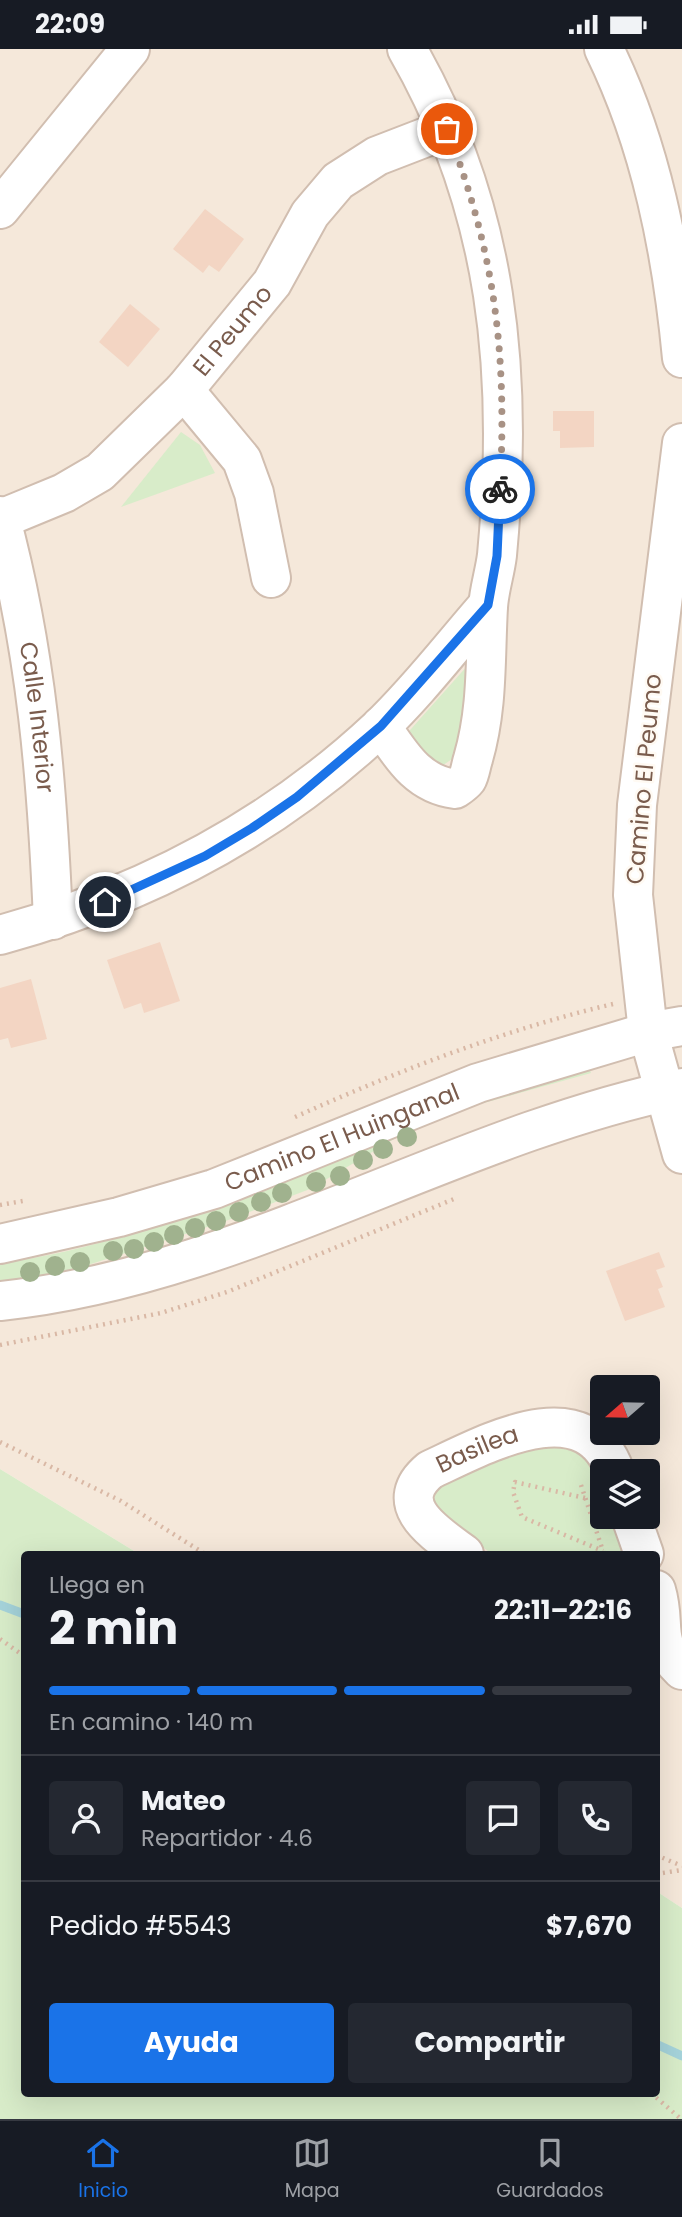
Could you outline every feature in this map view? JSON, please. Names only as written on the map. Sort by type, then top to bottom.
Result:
[{"type":"street","points":[[0,209],[130,49]]},
{"type":"street","points":[[381,726],[414,772],[437,787],[455,789],[467,779],[476,749],[488,680],[488,605],[497,556],[504,422],[500,337],[492,274],[481,225],[447,129],[407,49]]},
{"type":"street","points":[[604,49],[632,117],[651,177],[666,239],[682,358]]},
{"type":"street","name":"El Peumo","points":[[0,518],[64,493],[100,472],[184,390],[272,283],[310,214],[338,181],[377,156],[447,129]]},
{"type":"street","points":[[184,390],[242,460],[254,493],[271,578]]},
{"type":"street","name":"Camino El Peumo","points":[[682,443],[637,805],[633,895],[673,1090],[682,1154]]},
{"type":"street","name":"Calle Interior","points":[[0,518],[29,634],[49,813],[53,921]]},
{"type":"street","points":[[0,935],[53,921],[156,881],[217,849],[297,797],[381,726],[488,605]]},
{"type":"street","name":"Camino El Huinganal","points":[[0,1244],[58,1233],[214,1189],[478,1083],[657,1018]]},
{"type":"street","points":[[0,1301],[40,1297],[159,1268],[352,1200],[554,1122],[624,1100],[673,1090]]},
{"type":"street","name":"Basilea","points":[[460,1551],[418,1517],[414,1494],[422,1477],[430,1470],[502,1440],[551,1426],[565,1426],[597,1440],[610,1459]]},
{"type":"street","points":[[635,1529],[642,1551]]},
{"type":"street","points":[[660,1605],[660,1636],[666,1654],[682,1670]]},
{"type":"street","points":[[660,1681],[682,1684]]},
{"type":"path","points":[[283,1122],[413,1067],[499,1036],[657,1018]]},
{"type":"path","points":[[0,1205],[34,1199]]},
{"type":"path","points":[[0,1442],[121,1501],[200,1551]]},
{"type":"path","points":[[585,1498],[515,1482],[513,1492],[522,1517],[603,1551]]},
{"type":"path","points":[[0,1639],[21,1654]]},
{"type":"path","points":[[660,1857],[682,1868]]},
{"type":"path","points":[[660,1873],[682,1868]]},
{"type":"path","points":[[656,2097],[681,2119]]},
{"type":"shaded area","points":[[0,49],[682,49],[682,1908],[660,1894],[660,1551],[134,1551],[0,1469]]},
{"type":"green space","points":[[181,432],[200,445],[215,473],[121,507]]},
{"type":"green space","points":[[477,655],[459,744],[452,759],[439,768],[403,738]]},
{"type":"green space","points":[[588,1066],[591,1073],[466,1108],[401,1135],[310,1189],[223,1222],[69,1271],[0,1283],[0,1263],[53,1254],[155,1226],[402,1128]]},
{"type":"green space","points":[[567,1438],[590,1460],[590,1529],[625,1529],[631,1551],[488,1551],[434,1511],[435,1494],[446,1481],[463,1469],[484,1460]]},
{"type":"green space","points":[[0,1469],[134,1551],[21,1551],[21,2097],[660,2097],[660,1894],[682,1908],[682,2119],[0,2119]]},
{"type":"building","points":[[205,209],[244,239],[219,272],[209,265],[203,273],[173,249]]},
{"type":"building","points":[[130,304],[160,329],[128,367],[99,342]]},
{"type":"building","points":[[553,411],[594,411],[594,447],[560,448],[560,431],[553,431]]},
{"type":"building","points":[[160,942],[180,1001],[144,1013],[141,1003],[124,1009],[107,960]]},
{"type":"building","points":[[31,979],[47,1039],[11,1048],[8,1038],[0,1040],[0,988]]},
{"type":"building","points":[[659,1252],[665,1267],[656,1270],[663,1287],[658,1289],[665,1307],[625,1321],[606,1271]]},
{"type":"waterway","points":[[0,1605],[21,1613]]},
{"type":"waterway","points":[[660,2046],[682,2056]]},
{"type":"way so far","points":[[447,129],[466,176],[492,274],[503,373],[504,422],[500,489]]},
{"type":"route","points":[[105,902],[156,881],[252,828],[340,763],[381,726],[488,605],[497,556],[500,489]]}]
